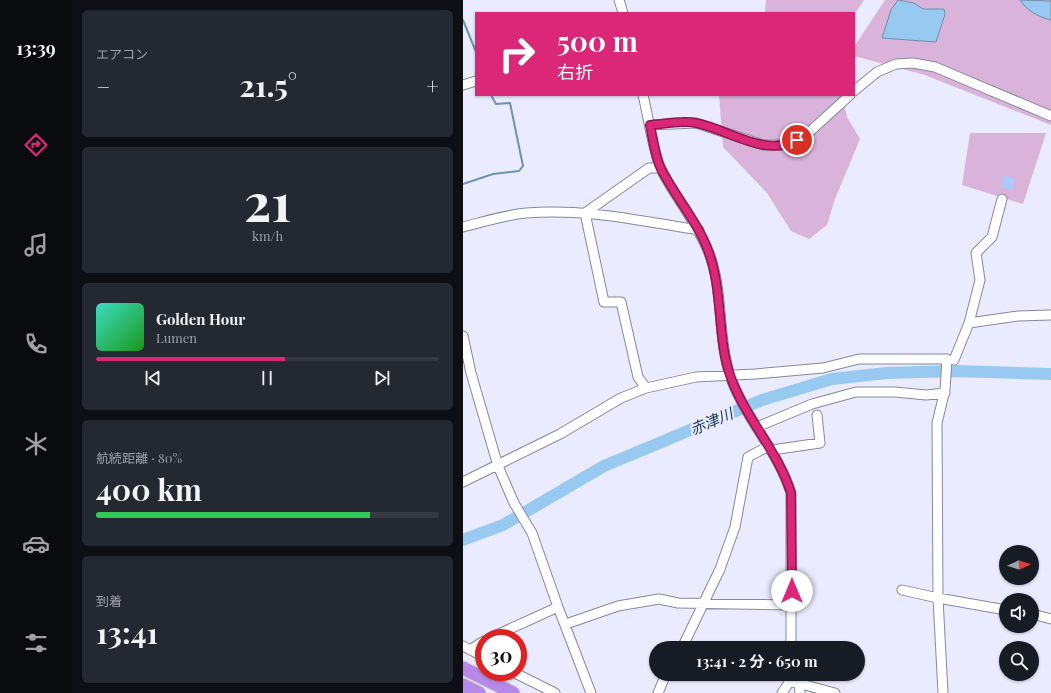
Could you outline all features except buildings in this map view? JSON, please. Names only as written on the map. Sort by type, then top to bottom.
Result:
[{"type":"highway","points":[[463,668],[513,693]]},
{"type":"highway","points":[[463,685],[479,693]]},
{"type":"street","points":[[619,0],[623,12]]},
{"type":"street","points":[[855,91],[877,72],[896,64],[913,63],[935,67],[1051,116]]},
{"type":"street","points":[[463,85],[475,81]]},
{"type":"street","points":[[643,96],[661,168],[699,230],[709,253],[715,280],[730,376],[741,399],[771,448],[787,479],[791,493],[791,641]]},
{"type":"street","points":[[650,125],[696,123],[763,145],[788,145],[805,136],[849,96]]},
{"type":"street","points":[[585,213],[649,168],[661,168]]},
{"type":"street","points":[[943,693],[938,598],[937,423],[945,391],[950,361],[969,323],[980,280],[976,253],[992,236],[1001,199]]},
{"type":"street","points":[[463,227],[525,213],[585,213],[627,218],[699,230]]},
{"type":"street","points":[[585,213],[604,302],[621,302],[638,377],[646,388]]},
{"type":"street","points":[[969,323],[1018,316],[1051,315]]},
{"type":"street","points":[[463,336],[471,373],[498,466],[516,507],[531,531],[591,693]]},
{"type":"street","points":[[463,482],[560,434],[621,398],[646,388],[696,378],[823,368],[859,359],[947,359],[950,361]]},
{"type":"street","points":[[756,425],[812,404],[856,392],[895,392],[926,395],[945,391]]},
{"type":"street","points":[[685,641],[720,569],[735,527],[748,457],[771,448],[819,443],[817,415]]},
{"type":"street","points":[[901,590],[999,609]]},
{"type":"street","points":[[566,624],[618,606],[659,599],[678,603],[704,602],[792,605]]},
{"type":"street","points":[[510,629],[559,607]]},
{"type":"street","points":[[1039,614],[1050,615]]},
{"type":"street","points":[[466,648],[475,652]]},
{"type":"street","points":[[527,679],[555,693]]},
{"type":"street","points":[[658,693],[663,681]]},
{"type":"street","points":[[782,693],[791,681]]},
{"type":"street","points":[[794,681],[800,693]]},
{"type":"street","points":[[799,681],[835,693]]},
{"type":"shaded area","points":[[766,0],[864,0],[855,14],[855,12],[765,12]]},
{"type":"shaded area","points":[[885,0],[1051,0],[1051,125],[925,75],[855,56],[855,45]]},
{"type":"shaded area","points":[[719,96],[842,96],[847,117],[860,139],[835,199],[827,225],[809,239],[791,231],[767,193],[723,147]]},
{"type":"shaded area","points":[[970,133],[1046,133],[1023,204],[962,185]]},
{"type":"water","points":[[898,0],[914,3],[923,9],[944,9],[945,14],[936,42],[882,38],[891,10]]},
{"type":"water","points":[[1020,0],[1051,1],[1051,20],[1034,13]]},
{"type":"waterway","points":[[463,20],[475,50]]},
{"type":"waterway","points":[[463,184],[493,174],[519,171],[523,166],[510,103],[496,104],[492,96]]},
{"type":"waterway","name":"赤津川","points":[[463,540],[503,525],[604,466],[762,400],[832,379],[886,373],[957,371],[1051,374]]},
{"type":"route","points":[[792,591],[791,493],[787,479],[772,450],[754,423],[734,387],[730,376],[717,286],[709,253],[699,230],[661,168],[650,125],[696,123],[763,145],[788,145],[797,140]]}]
